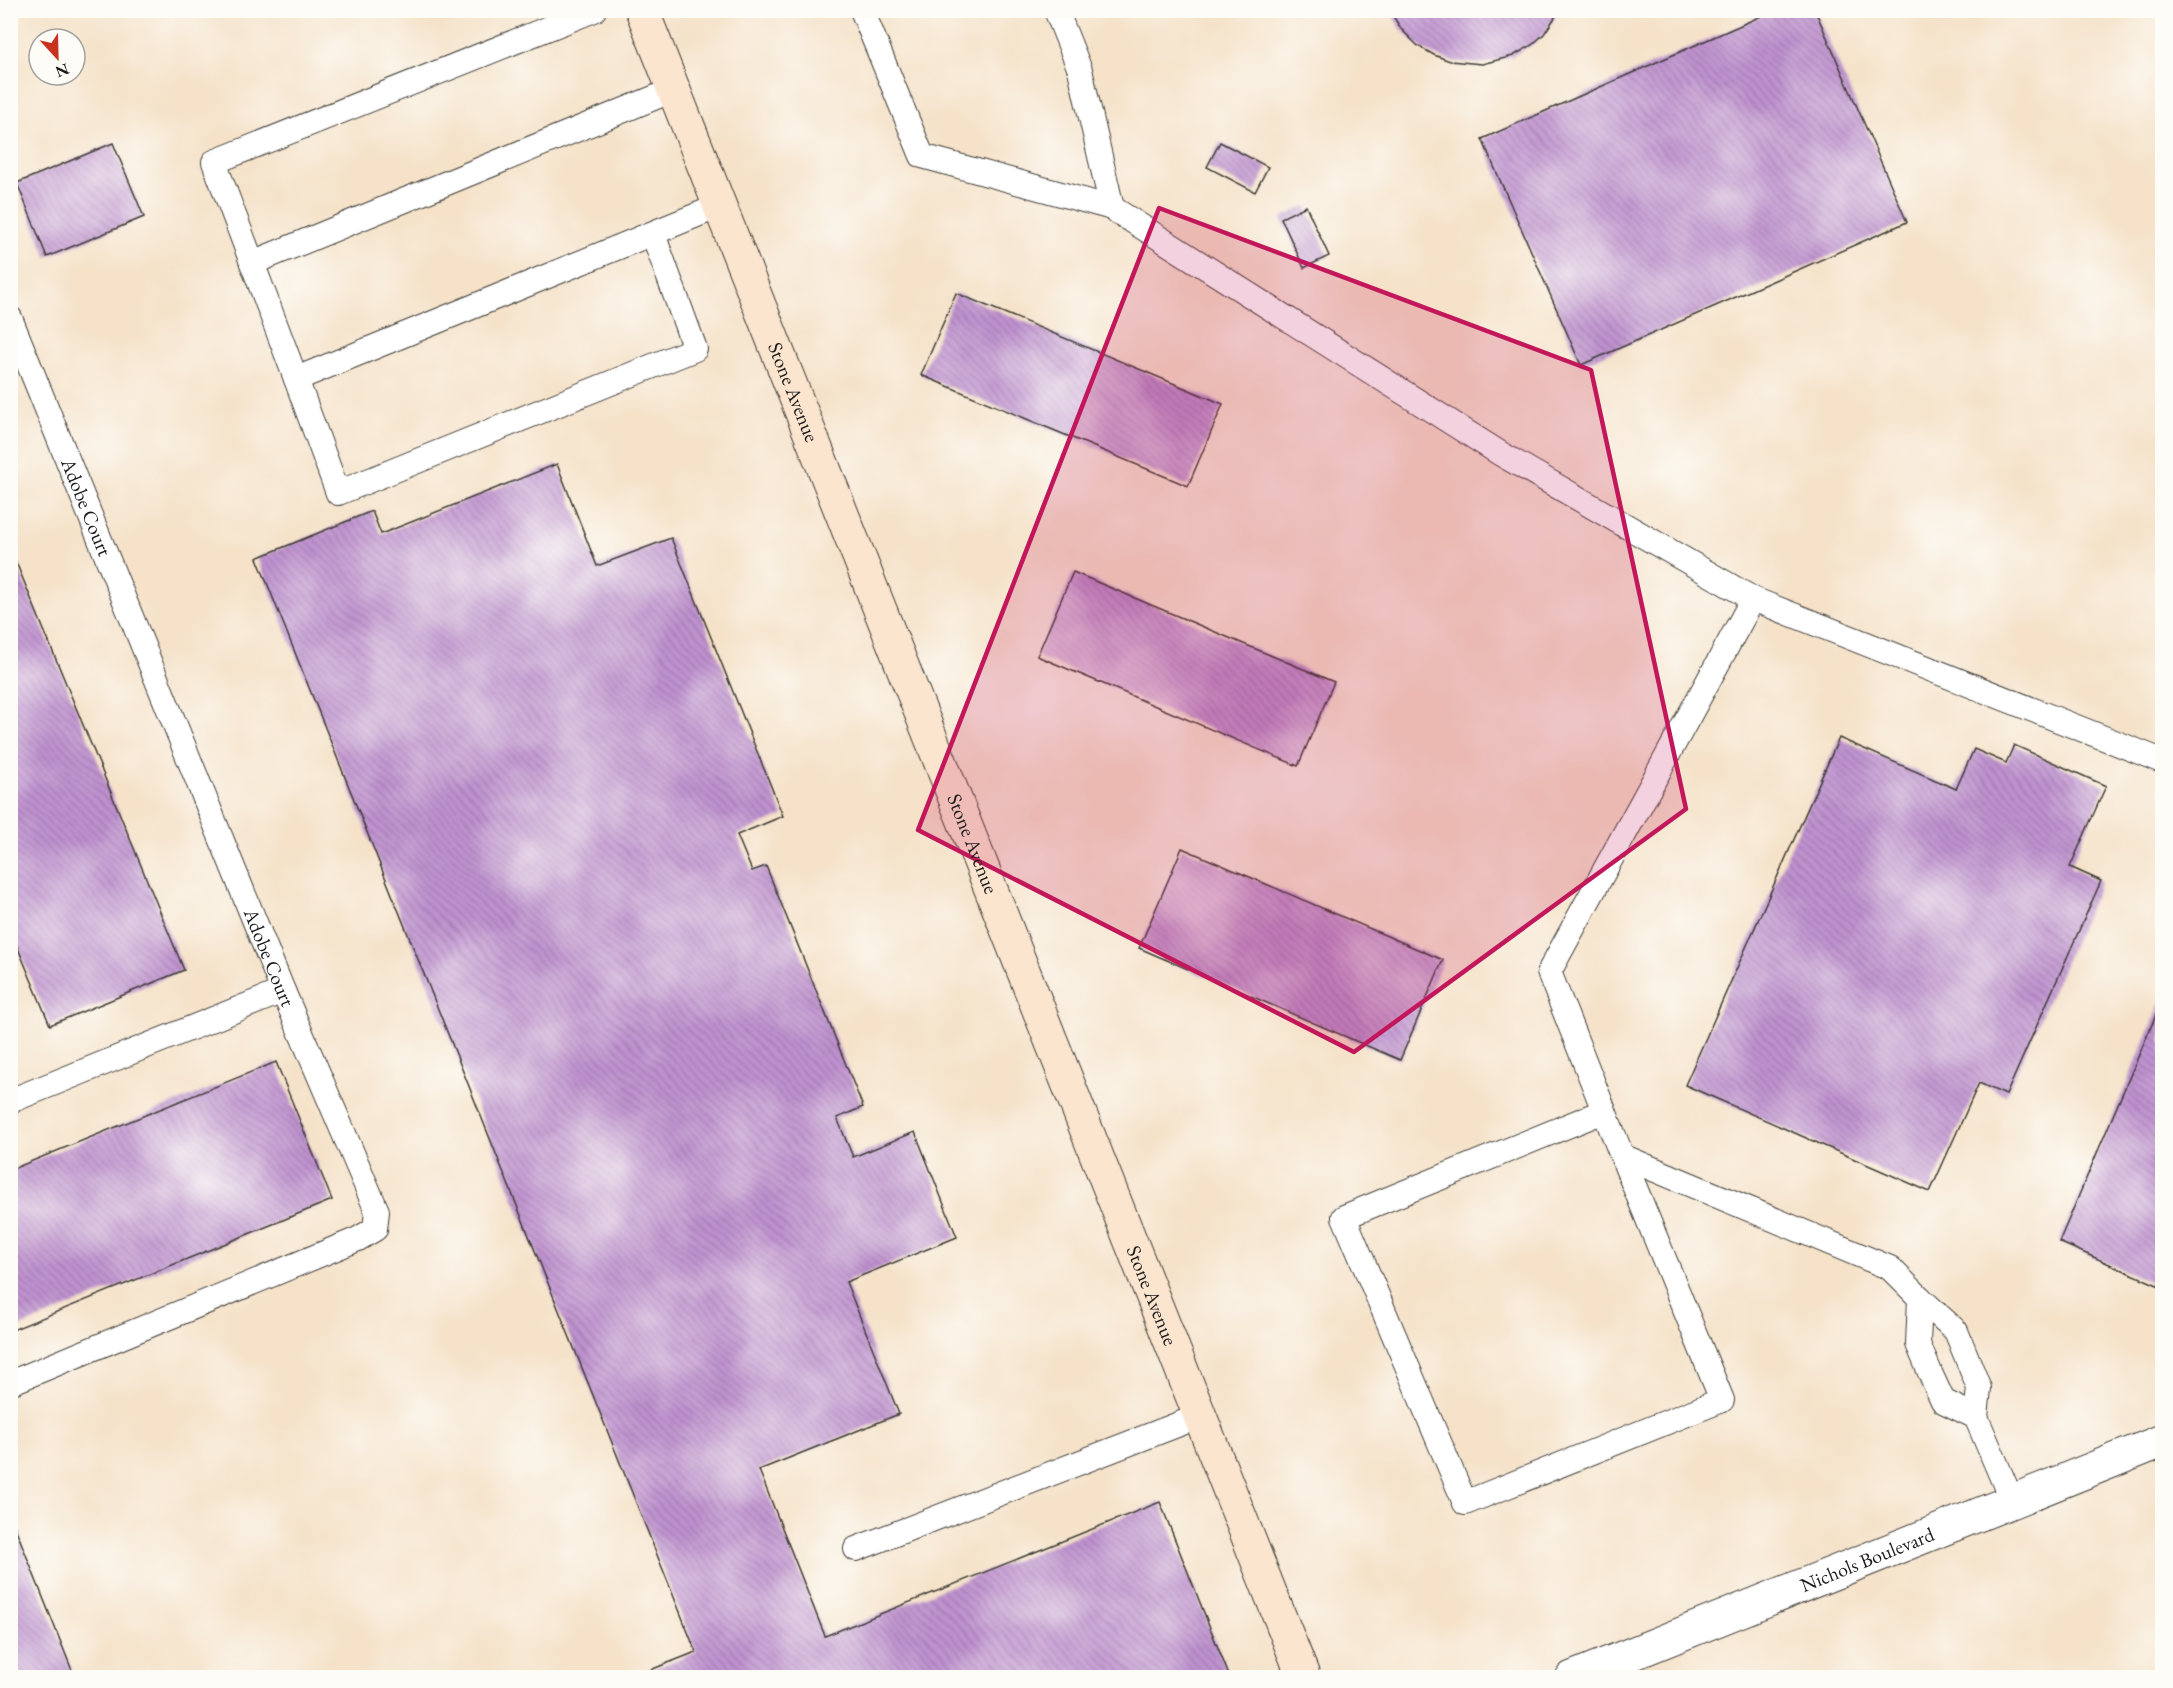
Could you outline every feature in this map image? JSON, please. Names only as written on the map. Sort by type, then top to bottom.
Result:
[{"type":"street","name":"Stone Avenue","points":[[642,10],[1304,1677]]},
{"type":"street","name":"Nichols Boulevard","points":[[1572,1677],[2163,1441]]},
{"type":"lane","points":[[594,10],[214,162],[338,493],[695,349],[653,234]]},
{"type":"lane","points":[[862,10],[922,156],[1112,208],[1501,454],[1753,599],[2163,761]]},
{"type":"lane","points":[[1056,10],[1080,70],[1112,208]]},
{"type":"lane","points":[[252,263],[673,90]]},
{"type":"lane","points":[[296,379],[719,206]]},
{"type":"lane","name":"Adobe Court","points":[[10,318],[283,991],[377,1211],[375,1229],[358,1239],[10,1383]]},
{"type":"lane","points":[[1604,1111],[1344,1217],[1465,1503],[1722,1400],[1549,972],[1753,599]]},
{"type":"lane","points":[[10,1101],[283,991]]},
{"type":"lane","points":[[1622,1156],[1890,1268],[1956,1331],[1979,1388],[1976,1418],[2012,1501]]},
{"type":"lane","points":[[1920,1298],[1918,1344],[1931,1376],[1943,1401],[1976,1418]]},
{"type":"lane","points":[[856,1549],[1200,1416]]},
{"type":"highlighted area","points":[[1159,208],[1591,370],[1686,809],[1354,1052],[918,830]]},
{"type":"building","points":[[1389,10],[1560,10],[1544,34],[1532,45],[1513,56],[1482,64],[1450,61],[1418,46],[1402,30]]},
{"type":"building","points":[[1775,10],[1815,10],[1907,222],[1581,365],[1482,139]]},
{"type":"building","points":[[1220,142],[1268,167],[1255,192],[1207,167]]},
{"type":"building","points":[[113,143],[144,217],[47,257],[17,183]]},
{"type":"building","points":[[1306,206],[1329,256],[1304,268],[1281,218]]},
{"type":"building","points":[[956,293],[1223,404],[1188,486],[921,375]]},
{"type":"building","points":[[557,464],[597,566],[671,538],[783,816],[737,835],[752,871],[766,866],[863,1107],[837,1118],[853,1157],[915,1132],[957,1237],[846,1282],[899,1414],[759,1470],[825,1636],[1160,1502],[1230,1678],[630,1678],[696,1652],[257,558],[372,511],[381,534]]},
{"type":"building","points":[[11,550],[184,970],[50,1025],[10,929]]},
{"type":"building","points":[[1073,572],[1334,682],[1298,766],[1037,656]]},
{"type":"building","points":[[1839,738],[1956,789],[1974,749],[2006,763],[2014,745],[2106,786],[2070,867],[2101,881],[2006,1095],[1979,1083],[1930,1192],[1685,1085]]},
{"type":"building","points":[[1182,848],[1443,960],[1400,1060],[1139,948]]},
{"type":"building","points":[[2162,1001],[2162,1287],[2059,1242]]},
{"type":"building","points":[[276,1062],[332,1200],[10,1331],[10,1170]]},
{"type":"building","points":[[11,1517],[75,1678],[10,1678]]}]
